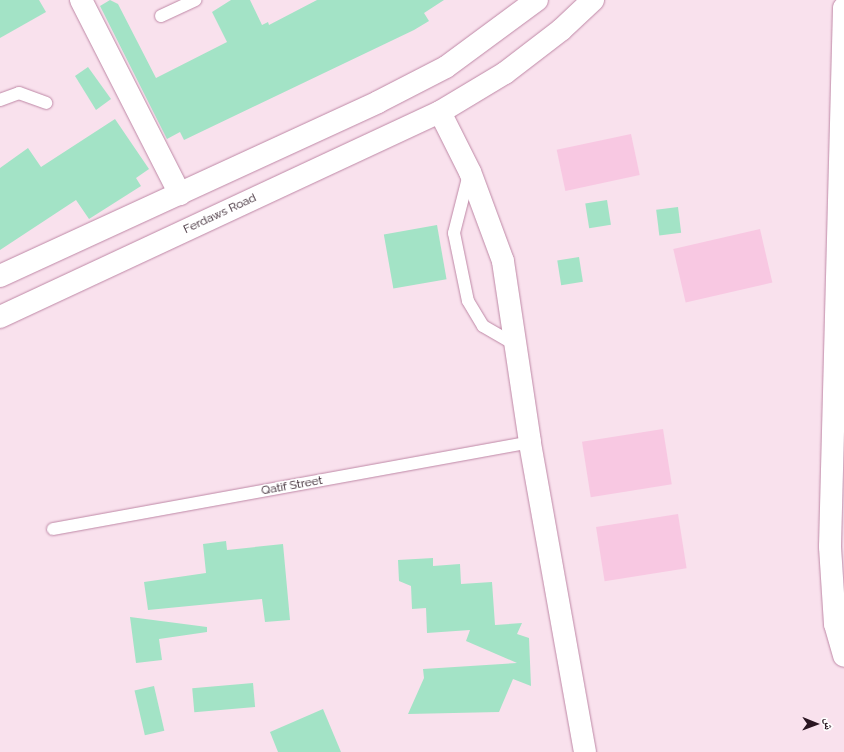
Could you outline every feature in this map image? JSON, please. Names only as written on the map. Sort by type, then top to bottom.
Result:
[{"type":"street","points":[[81,0],[180,194]]},
{"type":"street","points":[[0,276],[180,194],[446,67],[537,0]]},
{"type":"street","name":"Ferdaws Road","points":[[0,317],[440,112],[505,73],[561,30],[593,0]]},
{"type":"street","points":[[844,8],[842,196],[830,514],[831,588],[835,624],[844,656]]},
{"type":"street","points":[[440,112],[470,172],[503,261],[517,346],[530,442],[585,752]]},
{"type":"lane","points":[[162,16],[195,0]]},
{"type":"lane","points":[[0,100],[19,93],[46,103]]},
{"type":"lane","points":[[470,172],[454,233],[468,302],[483,326],[517,346]]},
{"type":"lane","name":"Qatif Street","points":[[53,529],[530,442]]},
{"type":"lane","points":[[830,514],[844,475]]},
{"type":"shaded area","points":[[631,134],[640,175],[565,191],[557,150]]},
{"type":"shaded area","points":[[760,229],[772,283],[686,303],[673,249]]},
{"type":"shaded area","points":[[663,429],[672,484],[591,497],[582,442]]},
{"type":"shaded area","points":[[678,514],[687,568],[605,581],[596,527]]},
{"type":"building","points":[[0,0],[39,0],[46,12],[0,38]]},
{"type":"building","points":[[110,0],[118,4],[156,78],[227,42],[212,12],[231,0],[250,0],[262,25],[268,22],[269,25],[317,0],[444,0],[424,13],[429,21],[414,30],[184,140],[180,132],[167,139],[100,6]]},
{"type":"building","points":[[88,67],[111,99],[96,110],[75,76]]},
{"type":"building","points":[[115,119],[149,169],[136,178],[141,186],[89,219],[76,200],[0,250],[0,168],[28,148],[41,167]]},
{"type":"building","points":[[607,200],[611,225],[589,228],[585,203]]},
{"type":"building","points":[[678,207],[681,233],[659,235],[656,210]]},
{"type":"building","points":[[437,225],[447,279],[393,289],[384,234]]},
{"type":"building","points":[[579,257],[583,282],[561,285],[557,260]]},
{"type":"building","points":[[226,541],[227,550],[283,544],[290,620],[265,622],[262,599],[148,610],[144,582],[206,573],[203,544]]},
{"type":"building","points":[[433,558],[433,566],[460,564],[461,584],[492,582],[495,625],[522,623],[517,634],[529,638],[531,686],[513,679],[499,712],[408,714],[424,678],[423,669],[517,663],[466,641],[470,630],[427,633],[426,608],[412,609],[411,586],[399,581],[398,560]]},
{"type":"building","points":[[130,617],[207,627],[207,632],[159,639],[162,660],[136,663]]},
{"type":"building","points":[[253,683],[255,707],[194,712],[192,688]]},
{"type":"building","points":[[154,686],[164,731],[145,735],[135,690]]},
{"type":"building","points":[[323,709],[341,752],[278,752],[270,732]]}]
